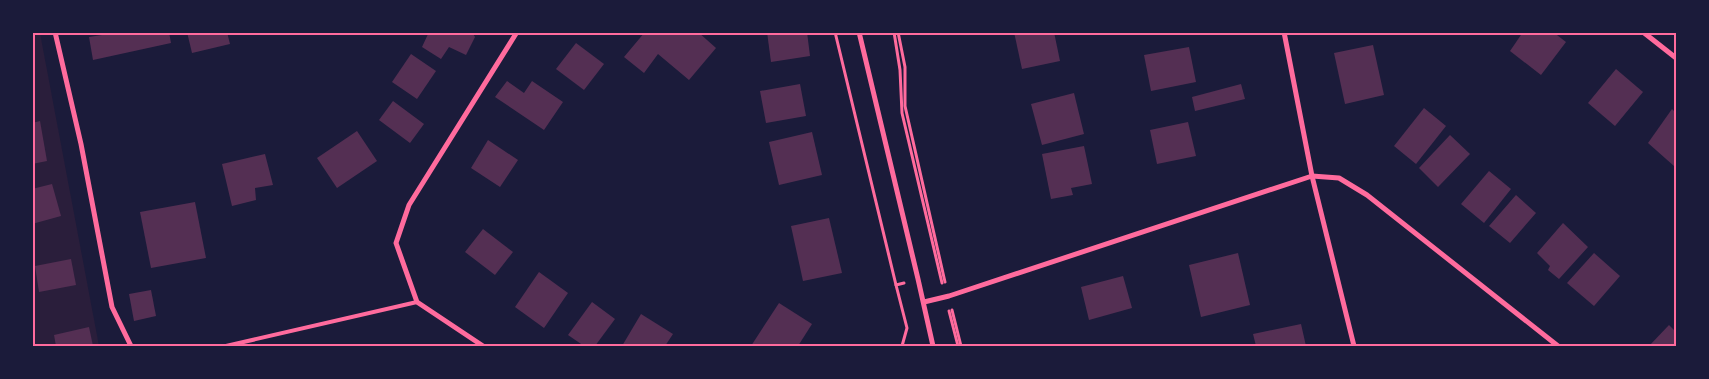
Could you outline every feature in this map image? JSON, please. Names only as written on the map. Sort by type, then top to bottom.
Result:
[{"type":"street","points":[[55,32],[81,144],[112,307],[130,346]]},
{"type":"street","points":[[483,346],[417,302],[396,243],[409,206],[517,32]]},
{"type":"street","points":[[860,32],[933,346]]},
{"type":"street","points":[[1284,32],[1312,176],[1354,346]]},
{"type":"street","points":[[1644,32],[1676,58]]},
{"type":"street","points":[[924,302],[947,297],[1312,176],[1339,178],[1367,194],[1558,346]]},
{"type":"lane","points":[[226,346],[417,302]]},
{"type":"path","points":[[835,32],[896,285]]},
{"type":"path","points":[[894,32],[900,70],[902,113],[959,346]]},
{"type":"path","points":[[898,32],[905,67],[905,106],[947,297]]},
{"type":"shaded area","points":[[32,33],[40,33],[99,346],[33,346]]},
{"type":"building","points":[[101,32],[169,32],[171,43],[93,60],[89,37],[102,35]]},
{"type":"building","points":[[187,32],[227,32],[230,44],[192,53]]},
{"type":"building","points":[[429,32],[472,32],[475,37],[466,55],[449,47],[441,59],[422,47]]},
{"type":"building","points":[[645,32],[698,32],[716,48],[689,80],[658,54],[644,73],[624,57]]},
{"type":"building","points":[[767,32],[807,32],[810,56],[771,62]]},
{"type":"building","points":[[1014,32],[1054,32],[1060,61],[1022,69]]},
{"type":"building","points":[[1523,32],[1553,32],[1566,42],[1541,75],[1510,51]]},
{"type":"building","points":[[576,43],[604,64],[584,90],[556,69]]},
{"type":"building","points":[[1373,45],[1384,95],[1345,104],[1334,53]]},
{"type":"building","points":[[1189,47],[1196,82],[1151,91],[1144,55]]},
{"type":"building","points":[[411,54],[436,71],[417,99],[392,82]]},
{"type":"building","points":[[1616,69],[1643,92],[1615,126],[1588,103]]},
{"type":"building","points":[[507,81],[524,93],[532,81],[563,102],[544,130],[495,97]]},
{"type":"building","points":[[800,84],[806,116],[766,123],[760,91]]},
{"type":"building","points":[[1241,84],[1245,99],[1195,111],[1192,97]]},
{"type":"building","points":[[1074,93],[1084,134],[1042,145],[1031,104]]},
{"type":"building","points":[[393,101],[424,124],[410,143],[379,120]]},
{"type":"building","points":[[1424,108],[1446,126],[1416,164],[1394,146]]},
{"type":"building","points":[[1672,109],[1676,113],[1676,162],[1674,166],[1648,143]]},
{"type":"building","points":[[40,121],[47,161],[32,164],[32,123]]},
{"type":"building","points":[[1188,122],[1196,156],[1157,164],[1150,130]]},
{"type":"building","points":[[357,131],[377,161],[337,188],[317,158]]},
{"type":"building","points":[[812,132],[822,175],[779,185],[769,142]]},
{"type":"building","points":[[1450,135],[1470,154],[1438,187],[1419,168]]},
{"type":"building","points":[[488,140],[518,160],[500,187],[471,168]]},
{"type":"building","points":[[1084,146],[1092,184],[1071,188],[1073,195],[1051,199],[1042,154]]},
{"type":"building","points":[[265,154],[273,185],[255,188],[256,200],[232,206],[222,164]]},
{"type":"building","points":[[1489,171],[1511,189],[1484,223],[1461,204]]},
{"type":"building","points":[[52,184],[61,216],[32,224],[32,189]]},
{"type":"building","points":[[1516,195],[1536,213],[1510,243],[1489,226]]},
{"type":"building","points":[[195,202],[206,258],[151,268],[140,212]]},
{"type":"building","points":[[829,218],[842,273],[803,281],[791,226]]},
{"type":"building","points":[[1563,223],[1588,247],[1559,279],[1548,270],[1550,266],[1537,253]]},
{"type":"building","points":[[483,229],[513,252],[495,275],[465,252]]},
{"type":"building","points":[[1238,253],[1250,305],[1201,317],[1189,265]]},
{"type":"building","points":[[1594,253],[1620,276],[1594,306],[1567,283]]},
{"type":"building","points":[[71,259],[76,285],[39,292],[35,266]]},
{"type":"building","points":[[539,272],[568,293],[544,328],[515,307]]},
{"type":"building","points":[[1123,276],[1132,308],[1089,320],[1081,287]]},
{"type":"building","points":[[151,290],[156,316],[134,321],[129,294]]},
{"type":"building","points":[[592,302],[615,319],[595,346],[584,346],[568,335]]},
{"type":"building","points":[[779,303],[812,324],[798,346],[751,346]]},
{"type":"building","points":[[641,314],[673,334],[665,346],[622,346]]},
{"type":"building","points":[[1301,324],[1306,346],[1256,346],[1253,334]]},
{"type":"building","points":[[1669,325],[1676,332],[1676,346],[1649,346]]},
{"type":"building","points":[[89,327],[93,346],[56,346],[54,335]]}]
